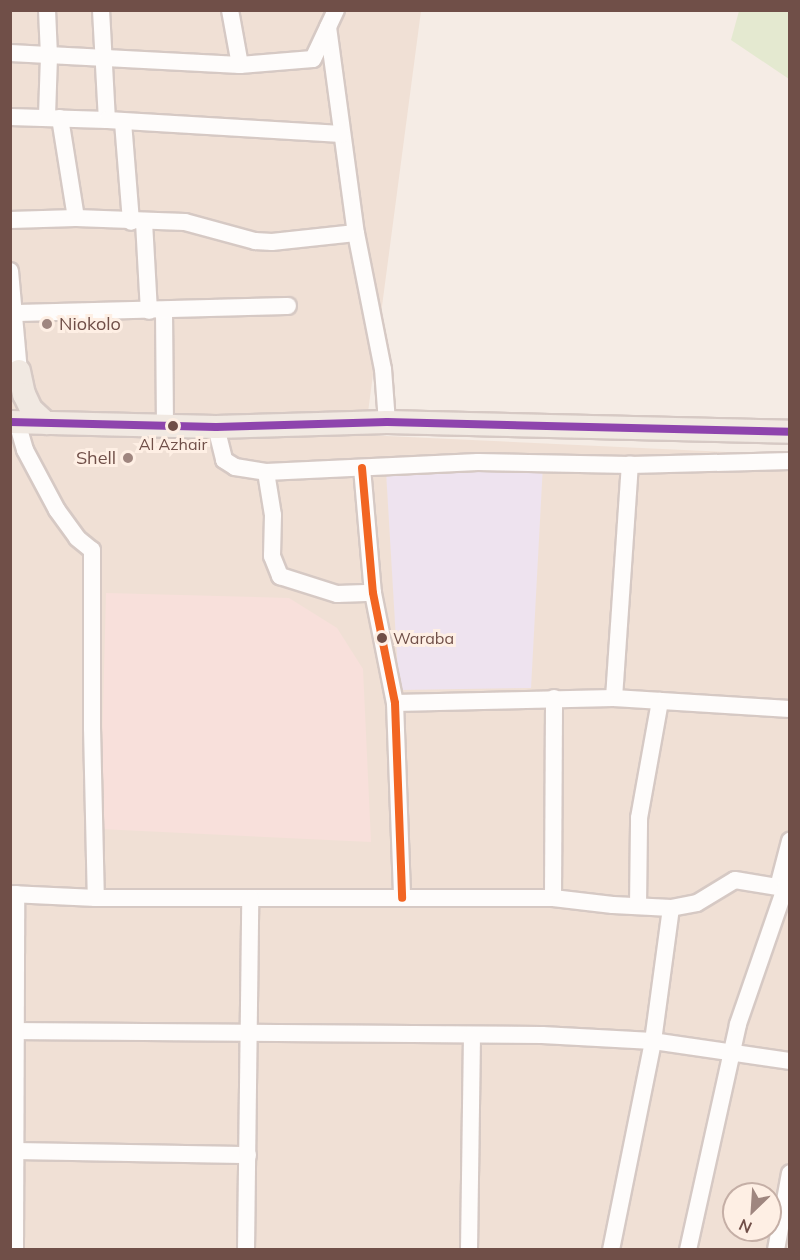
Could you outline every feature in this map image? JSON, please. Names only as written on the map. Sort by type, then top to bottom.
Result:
[{"type":"main road","points":[[19,371],[13,418],[46,423],[216,427],[387,422],[789,432]]},
{"type":"main road","points":[[19,371],[24,394],[31,409],[46,423]]},
{"type":"street","points":[[46,10],[54,118],[76,218]]},
{"type":"street","points":[[101,10],[104,57],[115,121],[156,311],[165,426]]},
{"type":"street","points":[[230,10],[240,65]]},
{"type":"street","points":[[10,53],[240,65],[314,59],[336,10]]},
{"type":"street","points":[[328,27],[357,233],[383,369],[387,422]]},
{"type":"street","points":[[10,117],[342,134]]},
{"type":"street","points":[[10,220],[76,218],[185,222],[255,241],[272,242],[357,233]]},
{"type":"street","points":[[11,280],[16,313],[19,371]]},
{"type":"street","points":[[16,313],[288,306]]},
{"type":"street","points":[[13,418],[25,450],[57,510],[78,538],[92,550],[92,728],[96,898]]},
{"type":"street","points":[[216,427],[224,460],[235,467],[266,472],[478,462],[630,465],[789,461]]},
{"type":"street","points":[[614,698],[630,465]]},
{"type":"street","points":[[362,468],[373,593],[395,703],[402,898]]},
{"type":"street","points":[[266,472],[273,515],[272,556],[280,576],[337,594],[373,593]]},
{"type":"street","points":[[553,898],[554,698]]},
{"type":"street","points":[[395,703],[614,698],[789,709]]},
{"type":"street","points":[[638,906],[639,818],[660,701]]},
{"type":"street","points":[[688,1250],[738,1024],[784,888],[789,841]]},
{"type":"street","points":[[15,1250],[13,894],[96,898],[553,898],[671,908],[697,903],[735,880],[784,888]]},
{"type":"street","points":[[246,1250],[250,898]]},
{"type":"street","points":[[611,1250],[653,1041],[671,908]]},
{"type":"street","points":[[14,1031],[542,1035],[653,1041],[789,1061]]},
{"type":"street","points":[[469,1250],[472,1035]]},
{"type":"street","points":[[13,1151],[248,1155]]},
{"type":"street","points":[[776,1250],[789,1173]]},
{"type":"shaded area","points":[[10,11],[421,11],[365,435],[789,455],[789,1249],[11,1249]]},
{"type":"shaded area","points":[[543,464],[531,688],[399,690],[386,471]]},
{"type":"shaded area","points":[[106,593],[289,598],[337,628],[363,669],[371,842],[100,829]]},
{"type":"green space","points":[[739,11],[789,11],[789,79],[731,40]]},
{"type":"transit line","points":[[10,422],[216,427],[387,422],[790,432]]},
{"type":"transit line","points":[[362,468],[373,593],[395,703],[402,898]]},
{"type":"place","name":"Niokolo","points":[[47,324]]},
{"type":"place","name":"Al Azhair","points":[[173,426]]},
{"type":"place","name":"Shell","points":[[128,458]]},
{"type":"place","name":"Waraba","points":[[382,638]]}]
